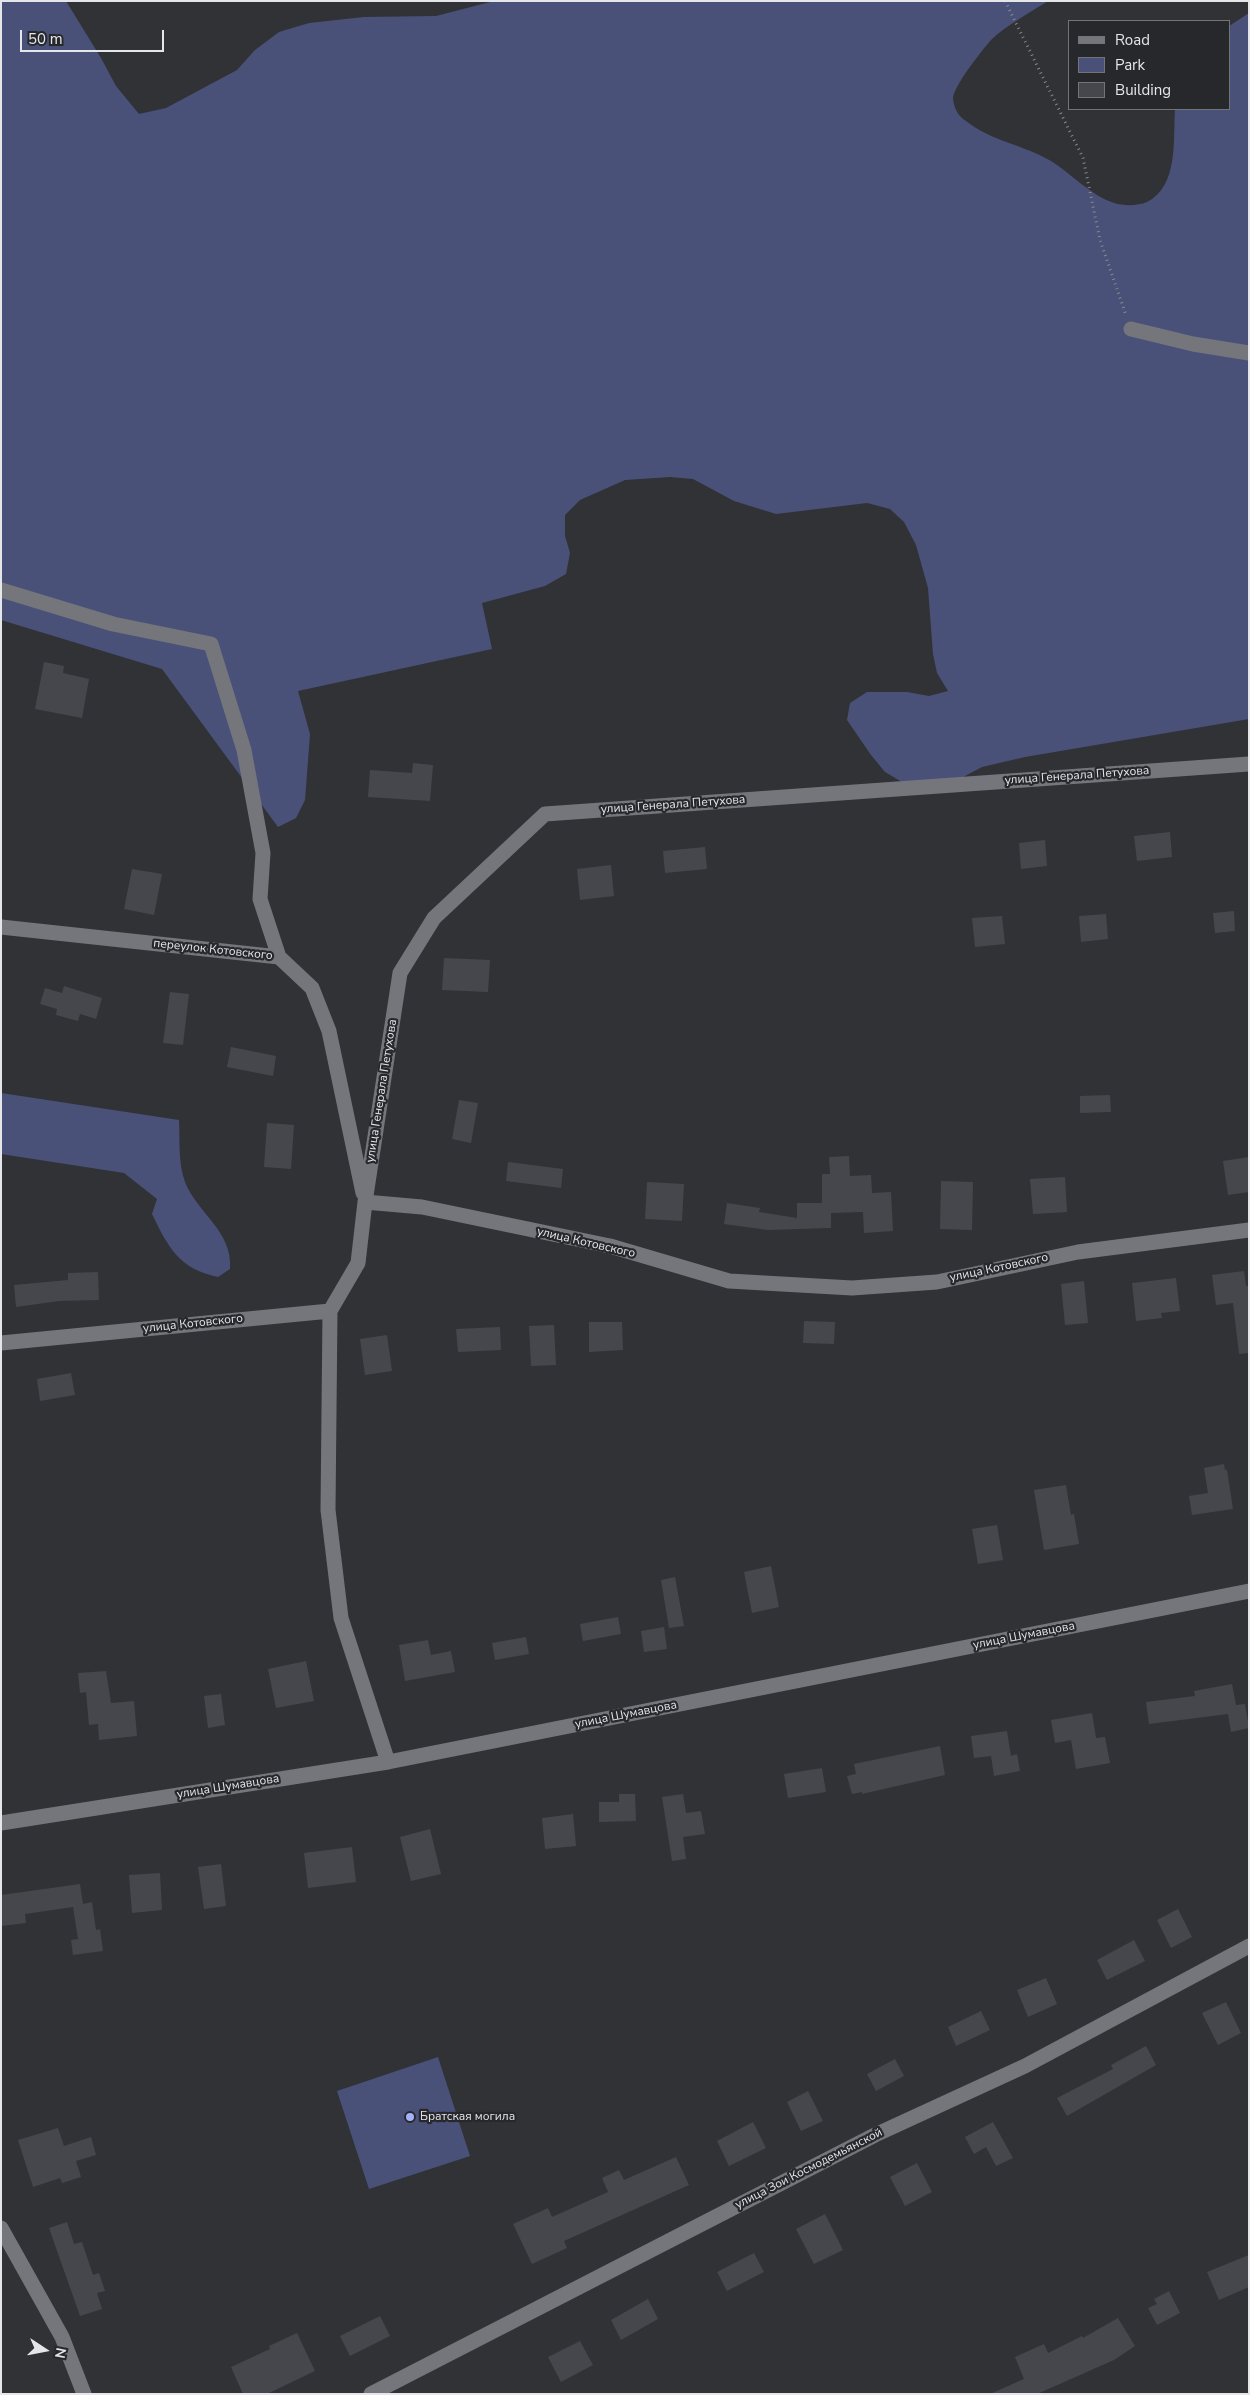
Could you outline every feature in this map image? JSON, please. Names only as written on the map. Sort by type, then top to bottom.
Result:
[{"type":"street","points":[[1131,329],[1193,344],[1249,353]]},
{"type":"street","points":[[1,590],[113,624],[212,644],[244,750],[263,853],[260,899],[278,957]]},
{"type":"street","name":"улица Генерала Петухова","points":[[364,1202],[400,973],[434,918],[545,814],[1249,764]]},
{"type":"street","name":"переулок Котовского","points":[[1,927],[278,957],[312,988],[329,1031],[364,1202]]},
{"type":"street","points":[[364,1202],[358,1264],[330,1311],[328,1510],[341,1618],[388,1762]]},
{"type":"street","name":"улица Котовского","points":[[364,1202],[422,1208],[610,1246],[729,1281],[852,1288],[937,1282],[1078,1252],[1249,1230]]},
{"type":"street","name":"улица Котовского","points":[[1,1343],[330,1311]]},
{"type":"street","name":"улица Шумавцова","points":[[1,1823],[388,1762],[1249,1591]]},
{"type":"street","name":"улица Зои Космодемьянской","points":[[371,2394],[875,2135],[1025,2066],[1249,1946]]},
{"type":"street","points":[[1,2228],[62,2337],[84,2394]]},
{"type":"path","points":[[1005,1],[1083,158],[1100,240],[1131,329]]},
{"type":"green space","points":[[1,1],[66,1],[116,86],[139,114],[166,108],[237,70],[255,50],[279,32],[309,23],[364,17],[436,16],[494,1],[1048,1],[1011,24],[991,40],[957,86],[953,99],[955,109],[961,117],[976,128],[1051,161],[1097,195],[1122,205],[1147,202],[1157,195],[1165,185],[1174,147],[1175,110],[1230,110],[1230,25],[1249,13],[1249,719],[1025,757],[982,767],[948,785],[902,782],[885,772],[847,720],[850,703],[867,692],[907,692],[929,696],[948,691],[937,673],[933,654],[928,588],[916,545],[904,522],[890,509],[867,503],[776,514],[734,501],[693,479],[670,477],[625,480],[580,500],[565,515],[565,536],[570,553],[566,574],[545,586],[482,603],[492,649],[298,691],[310,734],[305,800],[296,818],[278,827],[162,669],[1,620]]},
{"type":"green space","points":[[1,1093],[179,1120],[180,1159],[185,1182],[226,1244],[230,1269],[218,1277],[193,1268],[176,1255],[152,1214],[157,1199],[124,1173],[1,1154]]},
{"type":"green space","points":[[438,2057],[470,2156],[369,2189],[337,2091]]},
{"type":"building","points":[[44,662],[64,666],[63,673],[89,679],[82,718],[35,709]]},
{"type":"building","points":[[413,763],[433,765],[430,801],[368,797],[370,770],[412,773]]},
{"type":"building","points":[[1170,832],[1172,857],[1137,861],[1134,836]]},
{"type":"building","points":[[1045,840],[1047,866],[1021,869],[1019,843]]},
{"type":"building","points":[[705,847],[707,869],[665,873],[663,851]]},
{"type":"building","points":[[611,865],[614,896],[580,900],[577,869]]},
{"type":"building","points":[[132,869],[162,874],[154,915],[124,909]]},
{"type":"building","points":[[1234,911],[1235,931],[1215,933],[1213,913]]},
{"type":"building","points":[[1106,914],[1108,939],[1081,942],[1079,916]]},
{"type":"building","points":[[1002,916],[1005,944],[975,947],[972,918]]},
{"type":"building","points":[[444,958],[490,960],[488,992],[442,990]]},
{"type":"building","points":[[64,986],[102,998],[96,1019],[80,1014],[78,1021],[56,1015],[57,1009],[40,1004],[45,988],[62,993]]},
{"type":"building","points":[[170,992],[189,994],[183,1045],[163,1043]]},
{"type":"building","points":[[231,1047],[276,1056],[273,1076],[227,1067]]},
{"type":"building","points":[[1110,1095],[1111,1112],[1080,1113],[1080,1096]]},
{"type":"building","points":[[459,1100],[478,1103],[471,1143],[452,1139]]},
{"type":"building","points":[[267,1123],[294,1125],[291,1169],[264,1167]]},
{"type":"building","points":[[849,1156],[850,1176],[871,1175],[872,1193],[891,1192],[893,1231],[864,1233],[863,1212],[831,1213],[831,1228],[768,1230],[724,1224],[727,1203],[760,1208],[759,1212],[797,1218],[797,1203],[822,1203],[822,1174],[830,1174],[829,1157]]},
{"type":"building","points":[[1249,1157],[1249,1192],[1228,1195],[1223,1161]]},
{"type":"building","points":[[508,1162],[563,1169],[561,1188],[506,1181]]},
{"type":"building","points":[[1065,1177],[1067,1212],[1033,1214],[1030,1179]]},
{"type":"building","points":[[941,1181],[973,1182],[972,1230],[940,1229]]},
{"type":"building","points":[[647,1182],[684,1184],[682,1221],[645,1219]]},
{"type":"building","points":[[1244,1271],[1246,1286],[1249,1286],[1249,1353],[1239,1354],[1233,1303],[1216,1305],[1212,1275]]},
{"type":"building","points":[[98,1272],[99,1300],[59,1301],[16,1307],[14,1285],[68,1280],[68,1273]]},
{"type":"building","points":[[1176,1278],[1180,1311],[1161,1313],[1162,1318],[1136,1321],[1132,1283]]},
{"type":"building","points":[[1084,1281],[1088,1323],[1065,1325],[1061,1284]]},
{"type":"building","points":[[804,1321],[835,1322],[834,1344],[803,1343]]},
{"type":"building","points":[[589,1322],[622,1322],[623,1350],[589,1352]]},
{"type":"building","points":[[554,1325],[556,1365],[531,1366],[529,1326]]},
{"type":"building","points":[[500,1327],[501,1350],[458,1352],[456,1329]]},
{"type":"building","points":[[387,1335],[392,1371],[365,1375],[360,1339]]},
{"type":"building","points":[[71,1373],[75,1395],[40,1401],[37,1379]]},
{"type":"building","points":[[1224,1464],[1225,1470],[1227,1470],[1233,1509],[1192,1515],[1189,1496],[1208,1493],[1204,1468]]},
{"type":"building","points":[[1066,1485],[1071,1515],[1074,1514],[1079,1544],[1044,1550],[1034,1490]]},
{"type":"building","points":[[997,1525],[1003,1560],[978,1564],[972,1529]]},
{"type":"building","points":[[771,1566],[779,1607],[752,1613],[744,1572]]},
{"type":"building","points":[[675,1577],[684,1626],[669,1628],[661,1580]]},
{"type":"building","points":[[618,1617],[621,1634],[583,1641],[580,1624]]},
{"type":"building","points":[[664,1627],[667,1649],[644,1652],[641,1631]]},
{"type":"building","points":[[526,1637],[529,1654],[495,1660],[492,1643]]},
{"type":"building","points":[[428,1640],[431,1655],[451,1651],[455,1672],[405,1681],[399,1645]]},
{"type":"building","points":[[306,1661],[314,1701],[276,1708],[268,1669]]},
{"type":"building","points":[[106,1671],[111,1703],[134,1701],[137,1736],[99,1740],[98,1724],[89,1725],[86,1692],[80,1693],[78,1673]]},
{"type":"building","points":[[1232,1684],[1236,1705],[1245,1704],[1249,1728],[1231,1732],[1228,1714],[1149,1724],[1146,1702],[1195,1696],[1194,1691]]},
{"type":"building","points":[[221,1694],[225,1725],[208,1728],[204,1696]]},
{"type":"building","points":[[1092,1713],[1096,1738],[1105,1737],[1110,1763],[1076,1769],[1071,1740],[1055,1743],[1051,1720]]},
{"type":"building","points":[[1007,1731],[1011,1756],[1017,1754],[1020,1771],[994,1776],[991,1756],[974,1758],[971,1736]]},
{"type":"building","points":[[940,1746],[945,1775],[862,1794],[862,1792],[852,1794],[847,1776],[856,1774],[854,1764]]},
{"type":"building","points":[[822,1768],[826,1792],[788,1798],[784,1774]]},
{"type":"building","points":[[619,1794],[635,1794],[636,1821],[599,1822],[599,1802],[619,1802]]},
{"type":"building","points":[[683,1794],[686,1813],[701,1811],[705,1834],[683,1837],[686,1859],[672,1861],[662,1797]]},
{"type":"building","points":[[573,1814],[576,1846],[545,1849],[542,1818]]},
{"type":"building","points":[[430,1829],[441,1874],[411,1881],[400,1837]]},
{"type":"building","points":[[352,1847],[356,1882],[308,1888],[304,1853]]},
{"type":"building","points":[[221,1864],[226,1906],[204,1909],[198,1867]]},
{"type":"building","points":[[160,1873],[162,1910],[132,1913],[129,1875]]},
{"type":"building","points":[[80,1884],[83,1904],[92,1902],[96,1930],[100,1929],[103,1951],[73,1955],[71,1940],[78,1939],[73,1907],[25,1914],[26,1923],[1,1926],[1,1895]]},
{"type":"building","points":[[1178,1909],[1192,1937],[1171,1948],[1157,1920]]},
{"type":"building","points":[[1134,1940],[1145,1961],[1107,1980],[1097,1960]]},
{"type":"building","points":[[1046,1978],[1057,2004],[1028,2017],[1017,1990]]},
{"type":"building","points":[[1226,2002],[1241,2033],[1218,2045],[1202,2013]]},
{"type":"building","points":[[981,2011],[990,2030],[956,2046],[948,2027]]},
{"type":"building","points":[[1146,2046],[1156,2065],[1067,2116],[1057,2098],[1113,2069],[1111,2065]]},
{"type":"building","points":[[895,2059],[904,2076],[876,2091],[867,2074]]},
{"type":"building","points":[[808,2091],[823,2121],[801,2131],[787,2102]]},
{"type":"building","points":[[753,2122],[766,2148],[729,2166],[717,2141]]},
{"type":"building","points":[[993,2122],[1013,2158],[996,2166],[986,2147],[974,2154],[965,2137]]},
{"type":"building","points":[[58,2128],[64,2146],[91,2137],[96,2155],[76,2161],[81,2177],[62,2183],[60,2178],[33,2187],[18,2140]]},
{"type":"building","points":[[676,2157],[689,2185],[564,2241],[567,2248],[532,2264],[513,2224],[548,2208],[552,2217],[608,2192],[602,2178],[619,2170],[624,2180]]},
{"type":"building","points":[[917,2163],[932,2192],[905,2206],[890,2177]]},
{"type":"building","points":[[825,2214],[843,2250],[814,2264],[796,2229]]},
{"type":"building","points":[[67,2222],[74,2244],[82,2242],[93,2275],[99,2273],[105,2291],[97,2293],[102,2309],[80,2316],[49,2228]]},
{"type":"building","points":[[754,2253],[764,2272],[727,2291],[717,2272]]},
{"type":"building","points":[[1249,2255],[1249,2287],[1219,2300],[1207,2272]]},
{"type":"building","points":[[1169,2291],[1180,2313],[1157,2325],[1148,2308],[1157,2304],[1154,2299]]},
{"type":"building","points":[[648,2299],[658,2319],[621,2340],[611,2320]]},
{"type":"building","points":[[380,2316],[390,2336],[350,2356],[340,2336]]},
{"type":"building","points":[[1118,2318],[1135,2346],[1114,2360],[1037,2394],[990,2394],[1024,2379],[1015,2357],[1044,2344],[1048,2353],[1082,2336],[1083,2338]]},
{"type":"building","points":[[297,2333],[315,2371],[267,2394],[243,2394],[231,2367],[270,2349],[269,2346]]},
{"type":"building","points":[[580,2341],[593,2365],[561,2382],[548,2357]]},
{"type":"place","name":"Братская могила","points":[[410,2117]]}]
